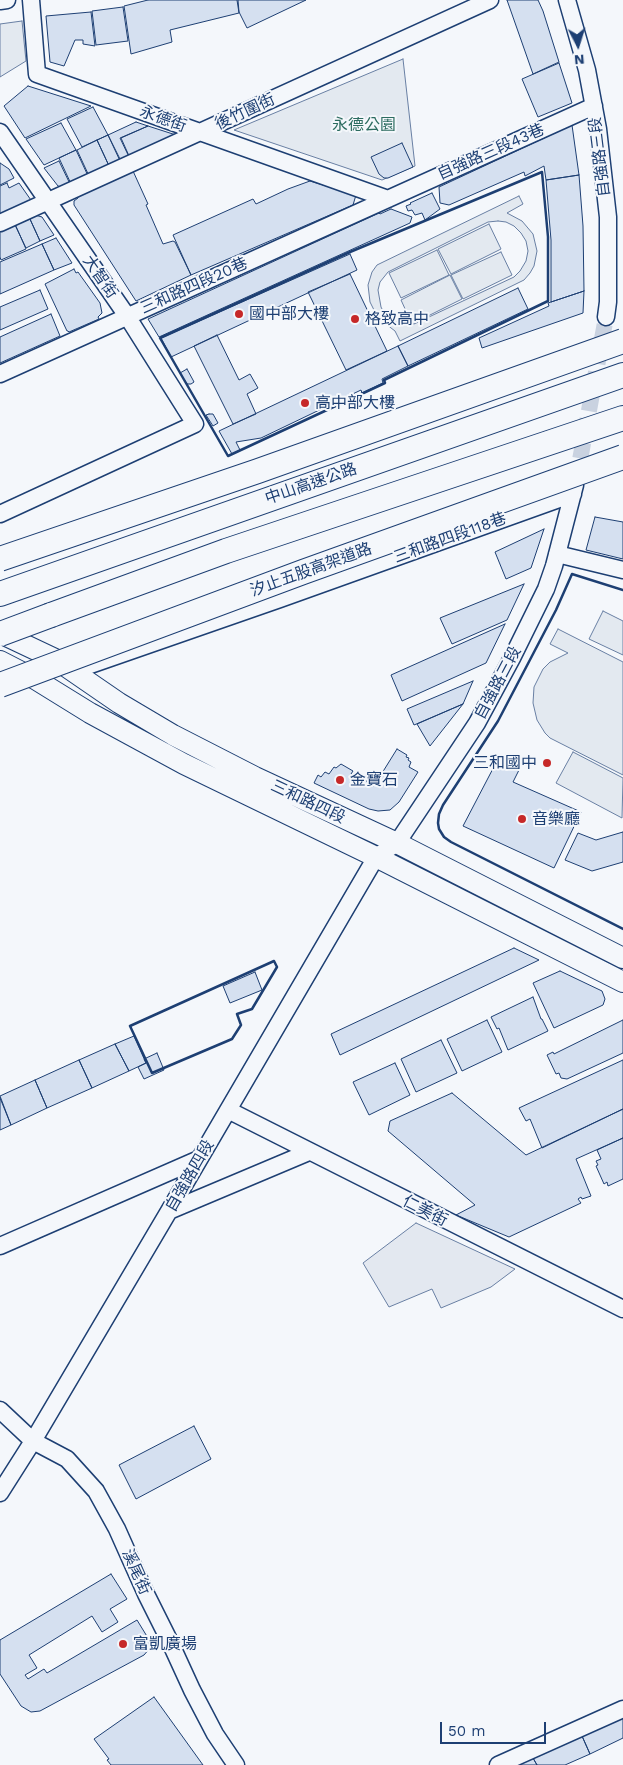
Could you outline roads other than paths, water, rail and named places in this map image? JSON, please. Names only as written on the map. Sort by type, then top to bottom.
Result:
[{"type":"highway","points":[[0,559],[258,471],[623,341]]},
{"type":"highway","name":"中山高速公路","points":[[9,590],[623,375]]},
{"type":"highway","points":[[0,634],[235,548],[623,418]]},
{"type":"highway","name":"汐止五股高架道路","points":[[0,685],[304,572],[623,457]]},
{"type":"main road","name":"三和路四段","points":[[0,634],[55,660],[119,703],[173,735],[255,777],[397,843],[623,958]]},
{"type":"main road","name":"三和路四段","points":[[0,662],[35,679],[90,713],[184,764],[376,857],[623,982]]},
{"type":"street","points":[[0,1],[7,0]]},
{"type":"street","name":"永德街","points":[[31,0],[38,74],[388,199]]},
{"type":"street","name":"後竹圍街","points":[[0,224],[490,0]]},
{"type":"street","name":"自強路三段","points":[[567,0],[594,106],[608,217],[612,305]]},
{"type":"street","name":"自強路三段43巷","points":[[388,199],[594,106]]},
{"type":"street","name":"大智街","points":[[0,132],[127,316],[195,424],[0,514]]},
{"type":"street","name":"三和路四段20巷","points":[[0,374],[388,199]]},
{"type":"street","name":"自強路三段","points":[[376,857],[397,843],[477,723],[512,658],[546,589],[574,489]]},
{"type":"street","name":"三和路四段118巷","points":[[72,671],[280,599],[574,489]]},
{"type":"street","points":[[557,554],[623,570]]},
{"type":"street","name":"自強路四段","points":[[0,1493],[33,1441],[169,1211],[376,857]]},
{"type":"street","name":"仁美街","points":[[228,1110],[623,1310]]},
{"type":"street","points":[[169,1211],[308,1152]]},
{"type":"street","points":[[0,1246],[199,1159]]},
{"type":"street","name":"溪尾街","points":[[0,1410],[33,1441],[67,1459],[96,1491],[195,1696],[215,1734],[236,1765]]},
{"type":"street","points":[[498,1765],[623,1709]]},
{"type":"tunnel","points":[[576,482],[606,317]]},
{"type":"place","name":"國中部大樓","points":[[239,314]]},
{"type":"place","name":"格致高中","points":[[355,319]]},
{"type":"place","name":"高中部大樓","points":[[305,403]]},
{"type":"place","name":"三和國中","points":[[547,763]]},
{"type":"place","name":"金寶石","points":[[340,780]]},
{"type":"place","name":"音樂廳","points":[[522,819]]},
{"type":"place","name":"富凱廣場","points":[[123,1644]]},
{"type":"park label","name":"永德公園","points":[[364,125]]}]
